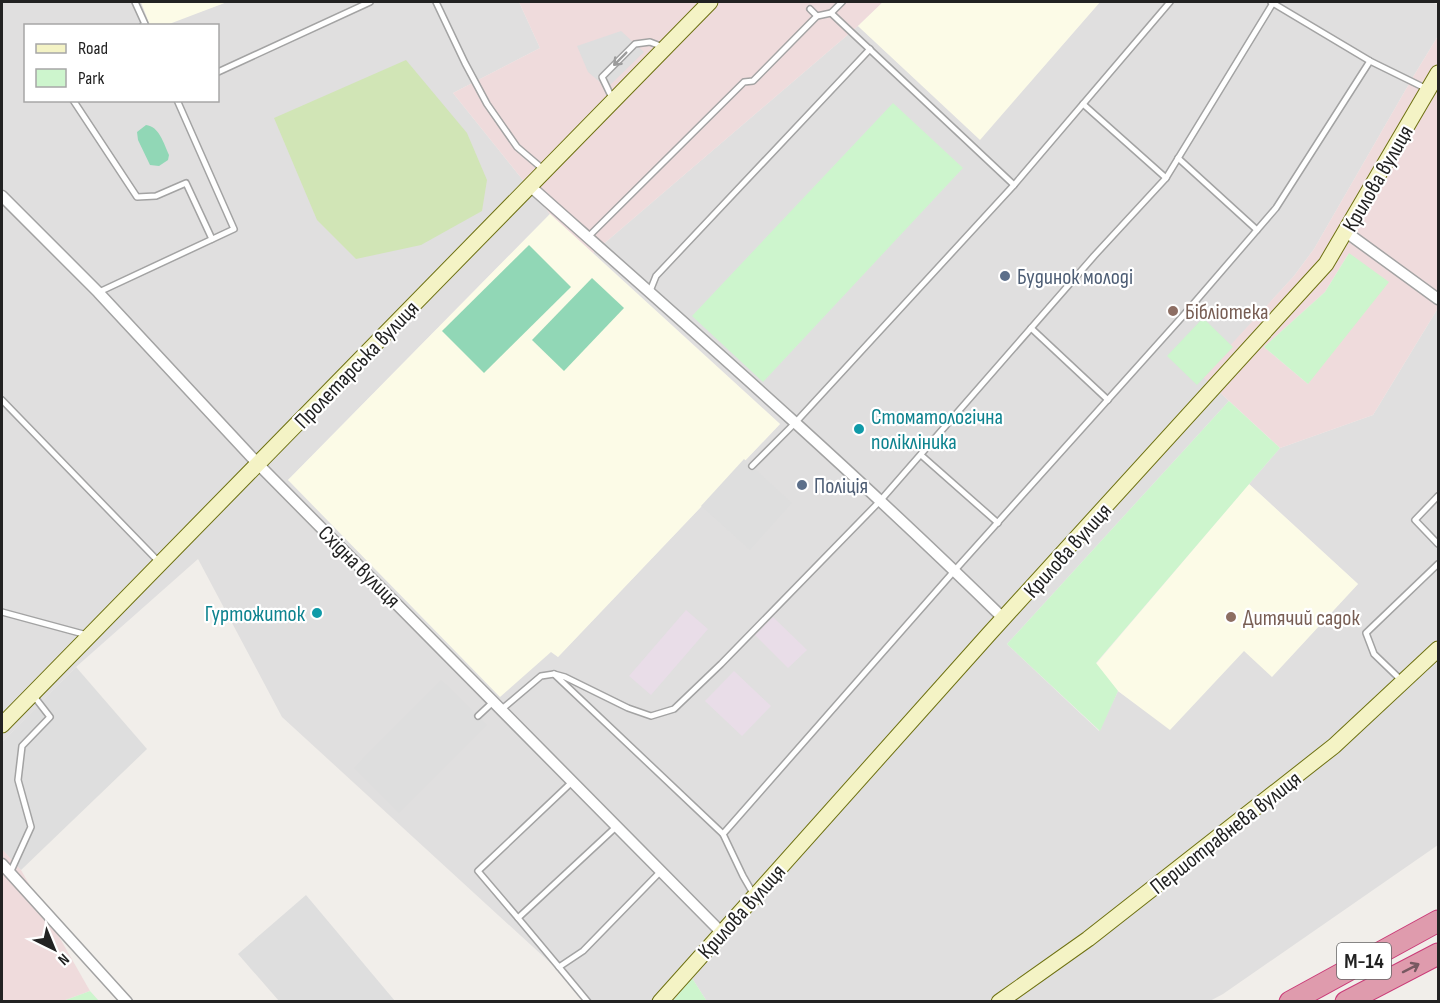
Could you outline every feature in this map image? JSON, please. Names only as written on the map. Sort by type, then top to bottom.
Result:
[{"type":"highway","name":"М-14","points":[[1290,1002],[1438,921]]},
{"type":"highway","name":"М-14","points":[[1346,1002],[1438,954]]},
{"type":"street","name":"Пролетарська вулиця","points":[[2,725],[710,2]]},
{"type":"street","name":"Крилова вулиця","points":[[660,1002],[1326,264],[1438,73]]},
{"type":"street","points":[[530,186],[795,423],[955,570],[1004,619]]},
{"type":"street","name":"Східна вулиця","points":[[2,196],[98,292],[258,464],[722,933]]},
{"type":"street","points":[[1346,232],[1438,299]]},
{"type":"street","name":"Першотравнева вулиця","points":[[999,1002],[1088,939],[1334,746],[1438,649]]},
{"type":"street","points":[[2,864],[127,1002]]},
{"type":"lane","points":[[135,2],[145,24]]},
{"type":"lane","points":[[219,72],[370,2]]},
{"type":"lane","points":[[436,2],[487,104],[517,147],[545,171]]},
{"type":"lane","points":[[587,238],[744,82],[753,81],[817,16],[831,13],[842,2]]},
{"type":"lane","points":[[752,466],[795,423],[1014,185],[1170,2]]},
{"type":"lane","points":[[478,716],[541,676],[554,674],[651,717],[674,709],[880,501],[1094,256],[1166,178],[1272,2],[1370,62],[1428,90]]},
{"type":"lane","points":[[810,9],[817,16]]},
{"type":"lane","points":[[831,13],[1014,185]]},
{"type":"lane","points":[[613,101],[602,77],[635,44],[650,42],[664,48]]},
{"type":"lane","points":[[650,293],[656,276],[870,49]]},
{"type":"lane","points":[[723,834],[955,570],[1182,318],[1276,208],[1370,62]]},
{"type":"lane","points":[[74,102],[137,197],[156,196],[186,183],[212,239]]},
{"type":"lane","points":[[98,292],[234,229],[178,102]]},
{"type":"lane","points":[[1083,104],[1166,178]]},
{"type":"lane","points":[[1178,158],[1257,230]]},
{"type":"lane","points":[[1031,328],[1108,400]]},
{"type":"lane","points":[[2,400],[160,563]]},
{"type":"lane","points":[[921,455],[998,523]]},
{"type":"lane","points":[[1438,496],[1415,520],[1438,544]]},
{"type":"lane","points":[[1404,682],[1374,654],[1366,633],[1438,564]]},
{"type":"lane","points":[[2,612],[89,635]]},
{"type":"lane","points":[[554,674],[723,834],[754,897]]},
{"type":"lane","points":[[10,873],[31,827],[18,780],[22,746],[50,717],[32,693]]},
{"type":"lane","points":[[573,781],[478,871],[588,1002]]},
{"type":"lane","points":[[518,918],[617,826]]},
{"type":"lane","points":[[559,967],[583,951],[661,871]]},
{"type":"shaded area","points":[[2,2],[141,2],[150,24],[24,24],[24,102],[219,102],[219,24],[167,24],[227,2],[519,2],[540,48],[453,93],[550,214],[288,480],[558,657],[780,424],[593,253],[858,26],[980,139],[1100,2],[1432,2],[1438,5],[1438,36],[1314,249],[1294,276],[1203,376],[1229,401],[1007,644],[1099,731],[1118,691],[1170,729],[1244,650],[1272,676],[1358,584],[1249,484],[1280,448],[1373,415],[1438,308],[1438,845],[1223,994],[1208,1002],[706,1002],[692,978],[673,1001],[592,1001],[282,717],[198,559],[76,667],[2,742]]},
{"type":"shaded area","points":[[141,2],[227,2],[169,24],[150,24]]},
{"type":"shaded area","points":[[519,2],[883,2],[593,253],[550,214],[453,93],[540,48]]},
{"type":"shaded area","points":[[883,2],[1100,2],[980,140],[858,26]]},
{"type":"shaded area","points":[[621,31],[644,52],[607,88],[588,72],[577,46]]},
{"type":"shaded area","points":[[1438,36],[1438,308],[1373,415],[1280,448],[1202,376],[1294,276],[1314,249]],"holes":[[[1349,253],[1308,384],[1264,347],[1325,292]]]},
{"type":"shaded area","points":[[550,214],[780,424],[558,657],[551,652],[500,697],[288,480]]},
{"type":"shaded area","points":[[744,459],[792,503],[750,550],[701,506]]},
{"type":"shaded area","name":"Дитячий садок","points":[[1249,484],[1358,584],[1272,677],[1244,651],[1170,730],[1118,691],[1096,664]]},
{"type":"shaded area","points":[[686,610],[708,629],[651,695],[629,676]]},
{"type":"shaded area","points":[[773,617],[807,650],[788,668],[755,635]]},
{"type":"shaded area","points":[[76,667],[147,749],[21,870],[2,849],[2,742]]},
{"type":"shaded area","points":[[734,671],[771,706],[742,736],[705,701]]},
{"type":"shaded area","points":[[441,680],[487,725],[399,813],[354,768]]},
{"type":"shaded area","points":[[2,849],[21,870],[90,991],[63,1001],[2,1001]]},
{"type":"shaded area","points":[[306,895],[395,1001],[279,1001],[238,954]]},
{"type":"green space","points":[[406,60],[467,133],[487,180],[482,211],[421,245],[356,259],[317,220],[274,118]]},
{"type":"green space","points":[[893,103],[963,168],[763,382],[692,316]]},
{"type":"green space","points":[[146,125],[158,132],[169,155],[168,160],[159,166],[150,165],[138,140],[137,132]]},
{"type":"green space","points":[[529,245],[571,287],[484,373],[442,331]]},
{"type":"green space","points":[[1349,253],[1389,282],[1308,384],[1264,347],[1325,292]]},
{"type":"green space","points":[[592,278],[624,308],[564,371],[532,340]]},
{"type":"green space","points":[[1203,318],[1233,347],[1197,385],[1167,356]]},
{"type":"green space","points":[[1229,401],[1280,448],[1096,663],[1118,691],[1100,731],[1007,644]]},
{"type":"green space","points":[[692,978],[706,1001],[673,1001]]},
{"type":"green space","points":[[90,991],[99,1001],[63,1001]]},
{"type":"place","name":"Будинок молоді","points":[[1005,276]]},
{"type":"place","name":"Бібліотека","points":[[1173,311]]},
{"type":"place","name":"Стоматологічна полікліника","points":[[859,429]]},
{"type":"place","name":"Поліція","points":[[802,485]]},
{"type":"place","name":"Гуртожиток","points":[[317,613]]},
{"type":"place","name":"Дитячий садок","points":[[1231,617]]}]
